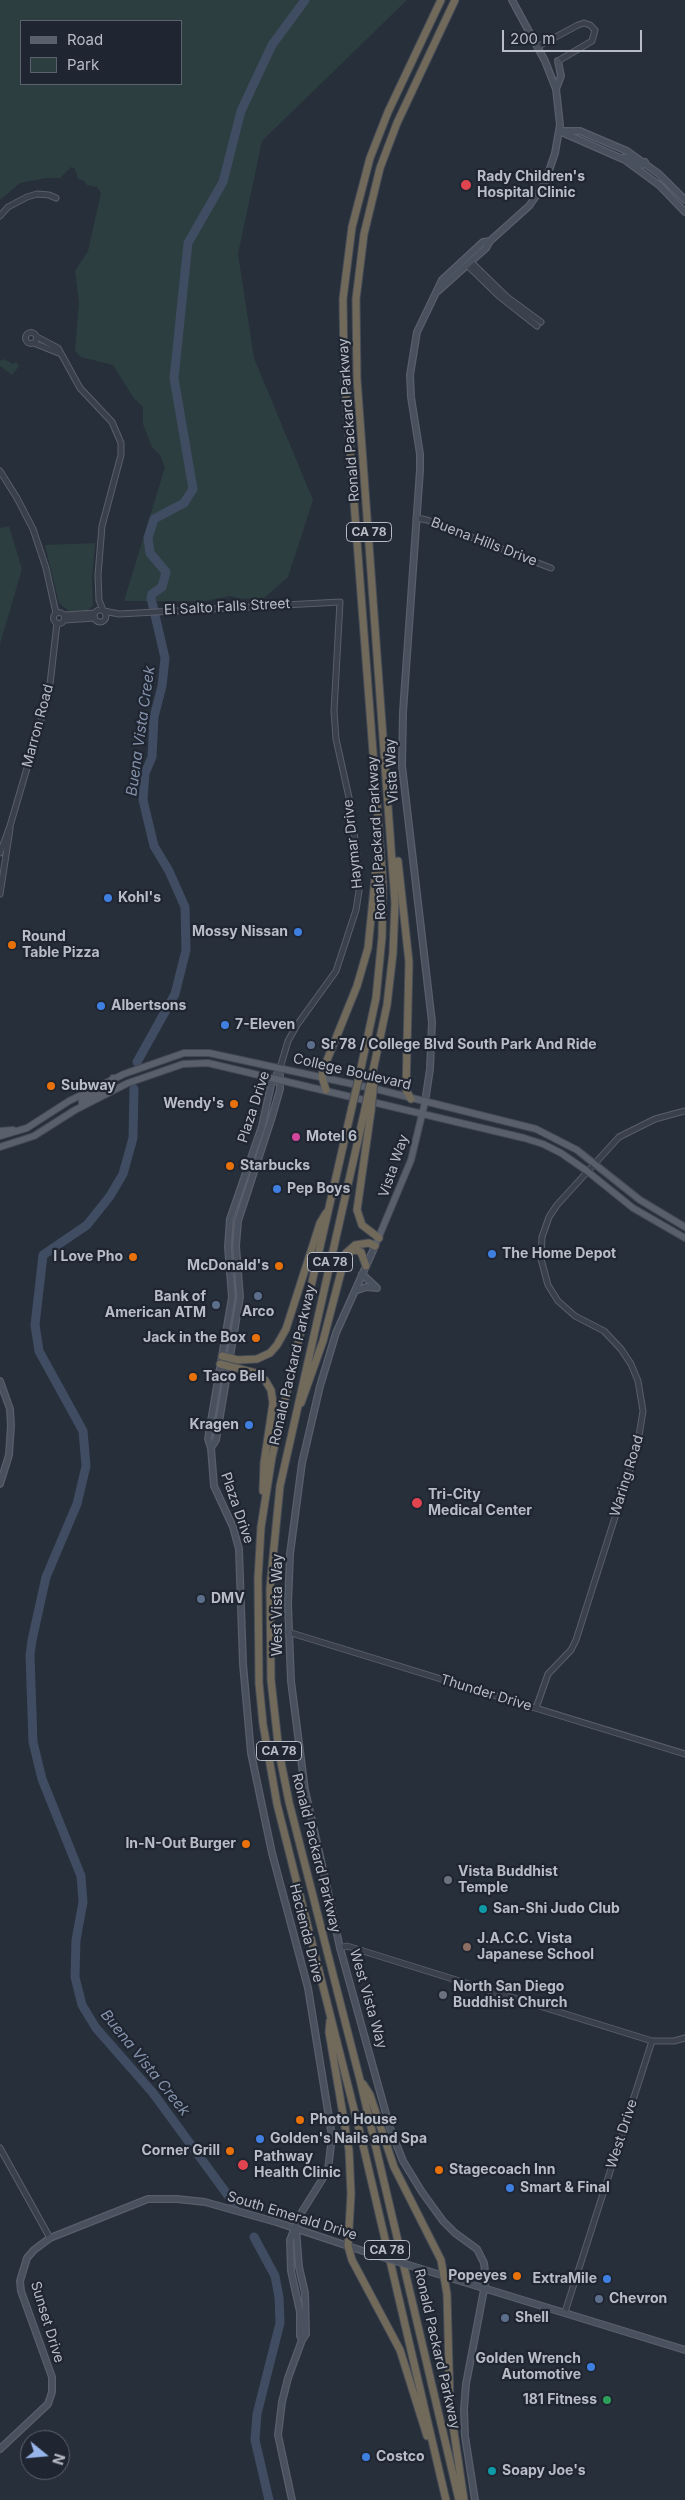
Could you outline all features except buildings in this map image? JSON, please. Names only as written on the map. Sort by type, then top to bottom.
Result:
[{"type":"highway","name":"Ronald Packard Parkway","points":[[441,0],[388,112],[370,158],[352,227],[343,299],[344,370],[383,884],[382,937],[376,998],[360,1077],[272,1458],[261,1527],[257,1634],[262,1724],[282,1827],[330,2015],[446,2500]]},
{"type":"highway","name":"Ronald Packard Parkway","points":[[455,0],[397,123],[380,168],[364,234],[356,299],[357,378],[395,903],[393,953],[387,1004],[368,1110],[295,1415],[280,1486],[272,1557],[270,1650],[275,1721],[289,1802],[360,2080],[459,2500]]},
{"type":"highway","points":[[390,817],[401,883],[409,962],[406,1090],[411,1098]]},
{"type":"highway","points":[[326,1090],[322,1077],[360,976],[368,948],[376,859],[380,839]]},
{"type":"highway","points":[[368,1110],[357,1210],[362,1225],[379,1238]]},
{"type":"highway","points":[[225,1361],[257,1359],[270,1353],[277,1345],[286,1329],[320,1223],[330,1204]]},
{"type":"highway","points":[[295,1415],[306,1392],[323,1341],[346,1253],[355,1245],[369,1243],[375,1246]]},
{"type":"highway","points":[[346,1253],[356,1250],[361,1252],[366,1266]]},
{"type":"highway","points":[[225,1361],[262,1377],[268,1384],[272,1395],[272,1411],[264,1463],[261,1527]]},
{"type":"highway","points":[[330,2015],[329,2032],[349,2150],[351,2194],[348,2246],[355,2266],[400,2350],[442,2484]]},
{"type":"highway","points":[[360,2080],[370,2094],[394,2167],[441,2260],[447,2294],[450,2405],[464,2500]]},
{"type":"main road","name":"Vista Way","points":[[438,291],[529,206],[545,183],[555,153],[559,131],[559,103],[556,89],[537,47],[512,0]]},
{"type":"main road","points":[[556,89],[561,76],[558,61]]},
{"type":"main road","points":[[559,131],[642,165],[645,162]]},
{"type":"main road","points":[[559,131],[580,131],[627,151],[645,162],[685,200]]},
{"type":"main road","points":[[611,153],[647,175],[685,212]]},
{"type":"main road","name":"Vista Way","points":[[375,1246],[411,1160],[425,1102],[430,1069],[432,1022],[402,766],[403,712],[420,454],[411,398],[410,368],[417,332],[442,280],[483,242],[490,241]]},
{"type":"main road","points":[[193,1063],[204,1052]]},
{"type":"main road","name":"College Boulevard","points":[[0,1136],[31,1126],[69,1101],[113,1078],[184,1053],[204,1052],[322,1077],[536,1129],[577,1150],[640,1200],[685,1227]]},
{"type":"main road","points":[[208,1063],[220,1055]]},
{"type":"main road","name":"College Boulevard","points":[[0,1147],[34,1136],[82,1106],[128,1084],[171,1068],[193,1063],[208,1063],[524,1138],[560,1153],[587,1171],[633,1208],[685,1238]]},
{"type":"main road","name":"Plaza Drive","points":[[225,1361],[232,1297],[228,1233],[233,1208],[256,1145],[280,1068]]},
{"type":"main road","points":[[82,1106],[82,1101],[111,1084],[113,1078]]},
{"type":"main road","name":"Plaza Drive","points":[[242,1637],[239,1549],[233,1528],[214,1486],[211,1448],[208,1439],[240,1297],[236,1234],[241,1210],[261,1153],[277,1098],[277,1078]]},
{"type":"main road","points":[[0,1131],[31,1126]]},
{"type":"main road","points":[[256,1145],[261,1153]]},
{"type":"main road","points":[[228,1233],[236,1234]]},
{"type":"main road","name":"West Vista Way","points":[[375,1246],[336,1333],[326,1364],[302,1463],[290,1554],[288,1632],[297,1736],[305,1790],[340,1948],[390,2128],[402,2158],[422,2192],[443,2220],[482,2256],[486,2271],[466,2384],[464,2409],[465,2436],[475,2500]]},
{"type":"main road","points":[[356,1291],[366,1287],[377,1288],[362,1274]]},
{"type":"main road","points":[[0,1381],[10,1408],[12,1425],[9,1455],[0,1484]]},
{"type":"main road","name":"Hacienda Drive","points":[[242,1637],[251,1753],[268,1836],[308,1988],[332,2136],[328,2170],[300,2215],[296,2228],[299,2267],[306,2301],[306,2334],[302,2340],[282,2402],[278,2435],[292,2500]]},
{"type":"main road","name":"South Emerald Drive","points":[[119,2209],[148,2199],[193,2200],[296,2228],[369,2253],[685,2350]]},
{"type":"main road","name":"Sunset Drive","points":[[0,2449],[48,2404],[52,2392],[52,2377],[21,2291],[20,2281],[27,2258],[50,2238],[119,2209]]},
{"type":"street","points":[[537,47],[578,24],[590,25],[595,30],[592,41],[558,61]]},
{"type":"street","points":[[0,216],[8,207],[27,197],[37,194],[56,198]]},
{"type":"street","points":[[469,263],[507,297],[541,322]]},
{"type":"street","points":[[469,263],[499,296],[537,326]]},
{"type":"street","points":[[61,354],[34,343],[28,343],[26,336],[33,333],[58,348],[80,388],[112,422],[121,443],[119,464],[102,526],[98,575],[99,613],[101,621],[105,618],[99,613]]},
{"type":"street","points":[[34,343],[37,337]]},
{"type":"street","points":[[0,471],[18,498],[33,529],[46,568],[56,613],[64,618],[57,623]]},
{"type":"street","name":"Buena Hills Drive","points":[[416,518],[428,520],[551,568]]},
{"type":"street","name":"El Salto Falls Street","points":[[64,618],[99,613],[117,614],[340,602]]},
{"type":"street","name":"Haymar Drive","points":[[280,1068],[288,1041],[297,1025],[336,971],[353,925],[357,905],[357,855],[350,802],[336,739],[334,711],[340,602]]},
{"type":"street","name":"Marron Road","points":[[0,853],[10,826],[49,693],[57,623],[54,617],[56,613]]},
{"type":"street","name":"El Salto Falls Street","points":[[105,618],[117,614]]},
{"type":"street","name":"Marron Road","points":[[0,894],[9,845],[10,826]]},
{"type":"street","name":"Waring Road","points":[[536,1708],[548,1674],[571,1650],[576,1640],[637,1448],[643,1418],[638,1382],[631,1364],[621,1349],[604,1331],[575,1316],[558,1301],[548,1285],[543,1271],[541,1249],[549,1217],[587,1171],[619,1137],[635,1127],[685,1111]]},
{"type":"street","name":"Thunder Drive","points":[[288,1632],[685,1754]]},
{"type":"street","points":[[340,1948],[347,1946],[652,2041],[674,2041],[685,2038]]},
{"type":"street","name":"West Drive","points":[[565,2312],[652,2041]]},
{"type":"street","points":[[0,2148],[50,2238]]},
{"type":"green space","points":[[0,0],[407,0],[262,141],[238,254],[254,358],[313,500],[288,577],[264,598],[240,599],[230,596],[205,601],[124,601],[165,467],[160,455],[152,447],[143,424],[143,407],[133,397],[113,365],[81,357],[75,351],[79,302],[75,271],[88,251],[101,193],[97,187],[87,185],[83,180],[78,179],[75,169],[71,167],[60,178],[46,178],[20,183],[0,200]]},
{"type":"green space","points":[[4,359],[13,364],[16,362],[19,366],[12,375],[0,366],[0,361]]},
{"type":"green space","points":[[9,526],[22,569],[0,644],[0,528]]},
{"type":"green space","points":[[95,543],[92,578],[93,606],[88,610],[69,611],[59,603],[45,545]]},
{"type":"waterway","name":"Buena Vista Creek","points":[[137,1062],[175,994],[186,950],[185,907],[169,871],[154,846],[143,800],[145,773],[152,757],[154,717],[162,686],[165,658],[151,598],[152,594],[162,587],[166,572],[150,553],[148,538],[154,519],[184,503],[193,489],[174,378],[188,243],[223,182],[241,111],[272,45],[305,0]]},
{"type":"waterway","name":"Buena Vista Creek","points":[[134,1089],[133,1138],[123,1174],[110,1196],[87,1225],[43,1255],[35,1325],[39,1351],[83,1431],[86,1466],[77,1504],[46,1577],[32,1640],[30,1655],[33,1742],[42,1779],[81,1876],[83,1902],[76,1940],[75,1977],[82,2005],[96,2028],[153,2093],[235,2205]]},
{"type":"waterway","name":"Buena Vista Creek","points":[[254,2237],[275,2276],[279,2297],[280,2323],[257,2414],[255,2440],[269,2500]]},
{"type":"place","name":"Rady Children's Hospital Clinic","points":[[466,185]]},
{"type":"place","name":"Kohl's","points":[[108,898]]},
{"type":"place","name":"Mossy Nissan","points":[[298,932]]},
{"type":"place","name":"Round Table Pizza","points":[[12,945]]},
{"type":"place","name":"Albertsons","points":[[101,1006]]},
{"type":"place","name":"7-Eleven","points":[[225,1025]]},
{"type":"place","name":"Sr 78 / College Blvd South Park And Ride","points":[[311,1045]]},
{"type":"place","name":"Subway","points":[[51,1086]]},
{"type":"place","name":"Wendy's","points":[[234,1104]]},
{"type":"place","name":"Motel 6","points":[[296,1137]]},
{"type":"place","name":"Starbucks","points":[[230,1166]]},
{"type":"place","name":"Pep Boys","points":[[277,1189]]},
{"type":"place","name":"The Home Depot","points":[[492,1254]]},
{"type":"place","name":"I Love Pho","points":[[133,1257]]},
{"type":"place","name":"McDonald's","points":[[279,1266]]},
{"type":"place","name":"Arco","points":[[258,1296]]},
{"type":"place","name":"Bank of American ATM","points":[[216,1305]]},
{"type":"place","name":"Jack in the Box","points":[[256,1338]]},
{"type":"place","name":"Taco Bell","points":[[193,1377]]},
{"type":"place","name":"Kragen","points":[[249,1425]]},
{"type":"place","name":"Tri-City Medical Center","points":[[417,1503]]},
{"type":"place","name":"DMV","points":[[201,1599]]},
{"type":"place","name":"In-N-Out Burger","points":[[246,1844]]},
{"type":"place","name":"Vista Buddhist Temple","points":[[448,1880]]},
{"type":"place","name":"San-Shi Judo Club","points":[[483,1909]]},
{"type":"place","name":"J.A.C.C. Vista Japanese School","points":[[467,1947]]},
{"type":"place","name":"North San Diego Buddhist Church","points":[[443,1995]]},
{"type":"place","name":"Photo House","points":[[300,2120]]},
{"type":"place","name":"Golden's Nails and Spa","points":[[260,2139]]},
{"type":"place","name":"Corner Grill","points":[[230,2151]]},
{"type":"place","name":"Pathway Health Clinic","points":[[243,2165]]},
{"type":"place","name":"Stagecoach Inn","points":[[439,2170]]},
{"type":"place","name":"Smart & Final","points":[[510,2188]]},
{"type":"place","name":"Popeyes","points":[[517,2276]]},
{"type":"place","name":"ExtraMile","points":[[607,2279]]},
{"type":"place","name":"Chevron","points":[[599,2299]]},
{"type":"place","name":"Shell","points":[[505,2318]]},
{"type":"place","name":"Golden Wrench Automotive","points":[[591,2367]]},
{"type":"place","name":"181 Fitness","points":[[607,2400]]},
{"type":"place","name":"Costco","points":[[366,2457]]},
{"type":"place","name":"Soapy Joe's","points":[[492,2471]]}]
